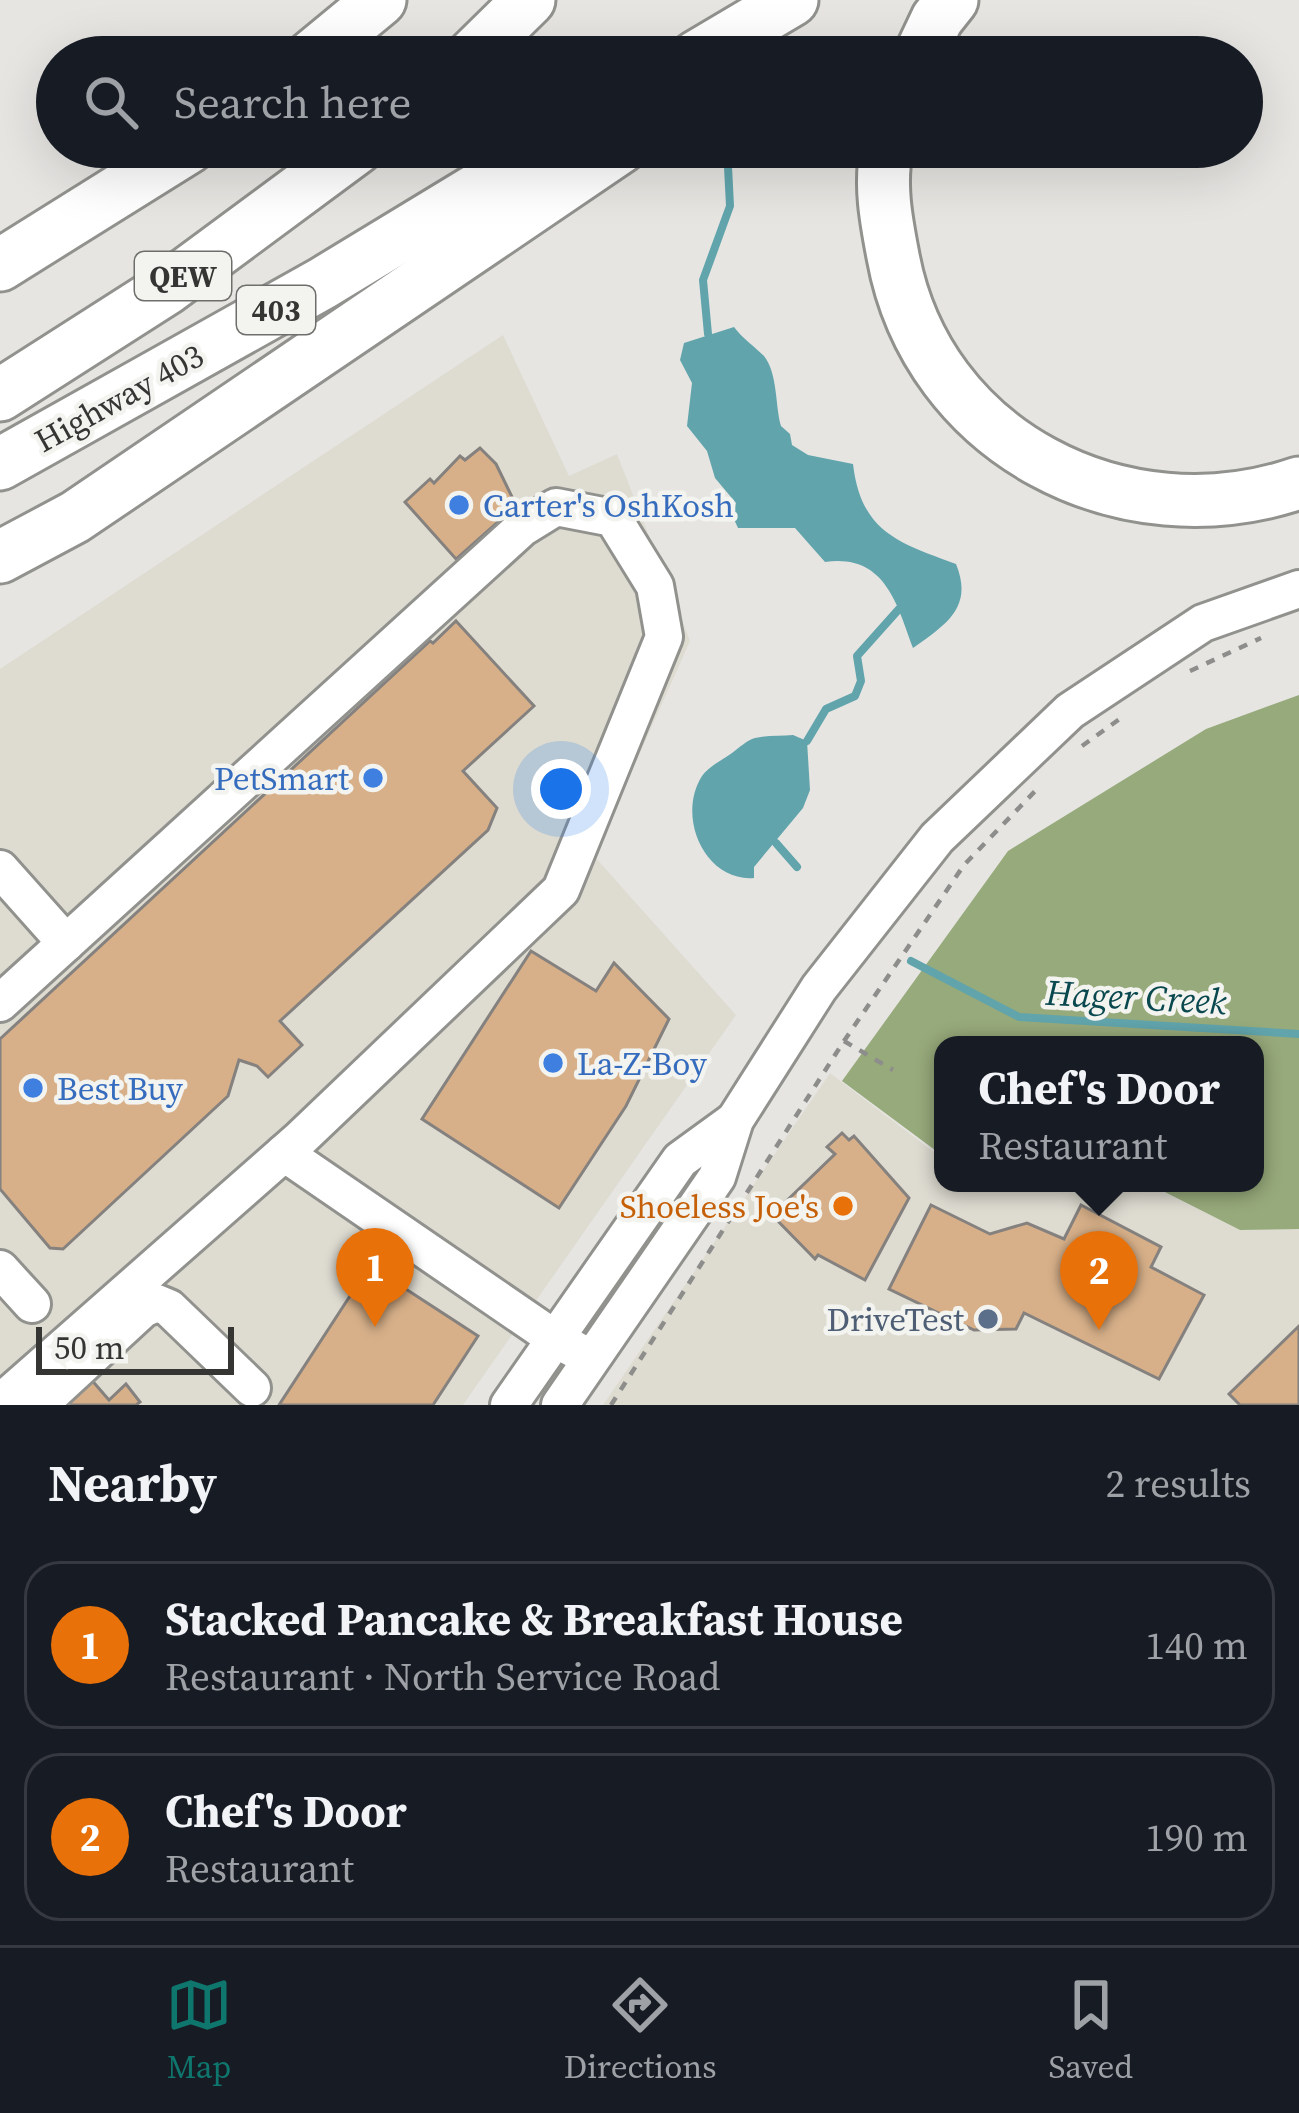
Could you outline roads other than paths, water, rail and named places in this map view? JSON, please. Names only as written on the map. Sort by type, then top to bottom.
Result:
[{"type":"highway","points":[[336,36],[380,0]]},
{"type":"highway","points":[[492,36],[529,0]]},
{"type":"highway","points":[[731,36],[792,0]]},
{"type":"highway","points":[[777,36],[828,0]]},
{"type":"highway","points":[[929,36],[952,0]]},
{"type":"highway","points":[[0,266],[156,168]]},
{"type":"highway","name":"QEW","points":[[0,395],[166,289],[330,168]]},
{"type":"highway","name":"Highway 403","points":[[0,464],[323,283],[512,168]]},
{"type":"highway","points":[[0,567],[590,168]]},
{"type":"highway","points":[[885,168],[884,210],[898,287],[932,360],[985,423],[1021,451],[1068,476],[1112,491],[1211,503],[1264,495],[1299,483]]},
{"type":"highway","points":[[0,557],[75,517]]},
{"type":"street","points":[[0,1003],[522,528],[556,507],[613,518],[655,586],[664,637],[561,890],[284,1153],[0,1403]]},
{"type":"street","points":[[560,1405],[717,1177],[735,1120],[819,988],[937,838],[1070,711],[1203,623],[1299,589]]},
{"type":"street","points":[[0,869],[66,943]]},
{"type":"street","points":[[509,1405],[680,1160],[735,1120]]},
{"type":"street","points":[[284,1153],[590,1358]]},
{"type":"street","points":[[0,1269],[32,1304]]},
{"type":"street","points":[[39,1405],[143,1309],[157,1303],[169,1308],[252,1388]]},
{"type":"water","points":[[734,327],[769,363],[781,426],[790,434],[792,445],[808,455],[853,464],[865,506],[886,532],[956,564],[961,579],[959,604],[945,623],[913,648],[893,598],[874,573],[845,561],[825,562],[795,528],[738,528],[733,517],[736,503],[715,478],[707,451],[687,426],[692,383],[680,360],[684,343]]},
{"type":"water","points":[[793,735],[807,741],[810,790],[803,808],[754,867],[754,878],[722,870],[709,858],[694,827],[692,810],[702,776],[752,739]]},
{"type":"waterway","name":"Hager Creek","points":[[708,334],[703,280],[730,206],[728,168]]},
{"type":"waterway","name":"Hager Creek","points":[[807,741],[826,709],[855,696],[861,681],[857,656],[899,609]]},
{"type":"waterway","name":"Hager Creek","points":[[776,843],[797,867]]},
{"type":"waterway","name":"Hager Creek","points":[[911,961],[1019,1017],[1299,1034]]},
{"type":"place","name":"Carter's OshKosh","points":[[459,505]]},
{"type":"place","name":"PetSmart","points":[[373,778]]},
{"type":"place","name":"La-Z-Boy","points":[[553,1063]]},
{"type":"place","name":"Best Buy","points":[[33,1088]]},
{"type":"place","name":"Shoeless Joe's","points":[[843,1206]]},
{"type":"place","name":"DriveTest","points":[[988,1319]]},
{"type":"place","name":"Stacked Pancake & Breakfast House","points":[[375,1327]]},
{"type":"place","name":"Chef's Door","points":[[1099,1330]]}]
